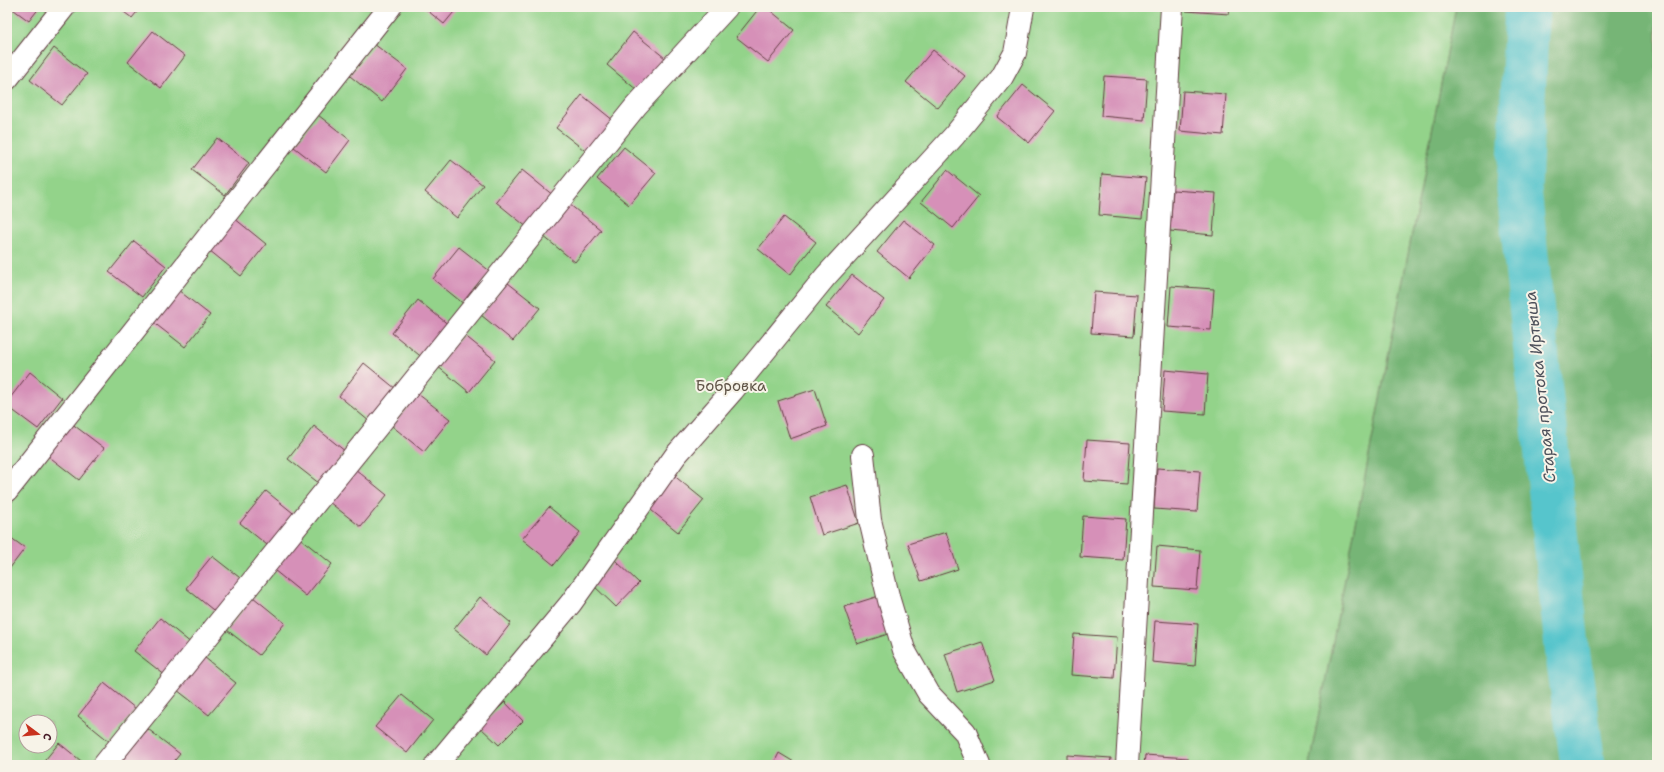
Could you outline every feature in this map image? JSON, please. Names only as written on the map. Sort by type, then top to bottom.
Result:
[{"type":"street","points":[[7,79],[64,7]]},
{"type":"street","points":[[7,491],[390,7]]},
{"type":"street","points":[[104,765],[636,106],[727,7]]},
{"type":"street","points":[[1127,765],[1172,7]]},
{"type":"street","points":[[436,765],[570,602],[676,455],[733,390],[826,276],[954,136],[1002,77],[1015,53],[1023,8]]},
{"type":"street","points":[[863,455],[870,520],[889,600],[904,650],[929,694],[965,732],[979,765]]},
{"type":"green space","name":"Бобровка","points":[[7,7],[1456,7],[1309,765],[7,765]]},
{"type":"green space","points":[[1456,7],[1657,7],[1657,765],[1309,765]]},
{"type":"building","points":[[10,7],[40,7],[29,21]]},
{"type":"building","points":[[117,7],[141,7],[132,18]]},
{"type":"building","points":[[423,7],[458,7],[444,24]]},
{"type":"building","points":[[760,7],[766,7],[794,30],[768,62],[736,37]]},
{"type":"building","points":[[1186,7],[1230,7],[1229,14],[1186,11]]},
{"type":"building","points":[[153,31],[185,56],[161,88],[128,62]]},
{"type":"building","points":[[633,32],[665,58],[638,91],[607,65]]},
{"type":"building","points":[[374,44],[407,69],[382,102],[350,76]]},
{"type":"building","points":[[54,48],[87,74],[62,105],[30,80]]},
{"type":"building","points":[[933,50],[965,76],[938,108],[906,82]]},
{"type":"building","points":[[1104,76],[1147,79],[1144,120],[1101,116]]},
{"type":"building","points":[[1023,85],[1055,111],[1029,143],[997,117]]},
{"type":"building","points":[[1183,91],[1226,94],[1223,135],[1180,131]]},
{"type":"building","points":[[582,95],[614,121],[588,153],[556,128]]},
{"type":"building","points":[[318,115],[350,140],[326,172],[294,147]]},
{"type":"building","points":[[217,138],[249,163],[225,195],[192,170]]},
{"type":"building","points":[[624,147],[656,173],[629,205],[597,179]]},
{"type":"building","points":[[451,160],[483,185],[457,218],[425,192]]},
{"type":"building","points":[[522,170],[554,196],[528,228],[496,202]]},
{"type":"building","points":[[947,170],[979,196],[953,228],[921,202]]},
{"type":"building","points":[[1102,174],[1146,178],[1142,219],[1099,215]]},
{"type":"building","points":[[1173,190],[1216,193],[1213,235],[1170,231]]},
{"type":"building","points":[[569,204],[601,230],[575,262],[543,236]]},
{"type":"building","points":[[784,217],[816,242],[790,275],[758,249]]},
{"type":"building","points":[[234,218],[266,244],[241,276],[209,250]]},
{"type":"building","points":[[903,220],[935,245],[909,278],[877,252]]},
{"type":"building","points":[[134,241],[166,266],[142,297],[109,272]]},
{"type":"building","points":[[459,247],[491,272],[465,305],[433,279]]},
{"type":"building","points":[[852,275],[884,300],[858,333],[826,307]]},
{"type":"building","points":[[508,283],[540,308],[513,341],[481,315]]},
{"type":"building","points":[[1171,286],[1214,289],[1211,330],[1168,327]]},
{"type":"building","points":[[178,290],[210,315],[185,347],[153,322]]},
{"type":"building","points":[[1094,292],[1137,295],[1134,336],[1091,333]]},
{"type":"building","points":[[418,300],[450,326],[424,359],[392,333]]},
{"type":"building","points":[[463,334],[495,360],[469,392],[437,366]]},
{"type":"building","points":[[364,363],[396,389],[370,422],[339,396]]},
{"type":"building","points":[[1165,370],[1208,374],[1205,414],[1162,411]]},
{"type":"building","points":[[30,372],[62,398],[38,429],[7,406],[7,402]]},
{"type":"building","points":[[815,389],[827,426],[790,439],[778,401]]},
{"type":"building","points":[[418,394],[450,419],[424,452],[392,426]]},
{"type":"building","points":[[71,423],[104,448],[79,480],[47,455]]},
{"type":"building","points":[[314,426],[346,452],[320,484],[288,459]]},
{"type":"building","points":[[1087,440],[1130,443],[1127,484],[1084,481]]},
{"type":"building","points":[[1157,468],[1200,471],[1197,512],[1154,509]]},
{"type":"building","points":[[355,469],[387,495],[361,527],[329,502]]},
{"type":"building","points":[[672,474],[704,500],[678,532],[646,506]]},
{"type":"building","points":[[847,485],[859,523],[822,535],[810,497]]},
{"type":"building","points":[[266,491],[298,517],[272,549],[240,523]]},
{"type":"building","points":[[549,507],[580,532],[554,565],[522,539]]},
{"type":"building","points":[[1083,516],[1126,519],[1123,560],[1080,557]]},
{"type":"building","points":[[946,532],[958,569],[921,581],[908,544]]},
{"type":"building","points":[[7,535],[25,548],[7,572]]},
{"type":"building","points":[[300,538],[332,564],[306,596],[274,570]]},
{"type":"building","points":[[1157,546],[1200,550],[1197,590],[1154,587]]},
{"type":"building","points":[[212,556],[244,581],[218,614],[186,588]]},
{"type":"building","points":[[615,560],[639,583],[616,607],[592,584]]},
{"type":"building","points":[[882,595],[894,632],[857,644],[844,607]]},
{"type":"building","points":[[253,597],[285,623],[259,655],[227,630]]},
{"type":"building","points":[[480,597],[511,623],[486,655],[454,629]]},
{"type":"building","points":[[160,618],[192,644],[166,676],[134,651]]},
{"type":"building","points":[[1155,621],[1198,624],[1195,666],[1152,662]]},
{"type":"building","points":[[1074,634],[1117,637],[1114,678],[1071,675]]},
{"type":"building","points":[[982,642],[995,680],[957,692],[945,654]]},
{"type":"building","points":[[204,657],[236,683],[209,715],[177,690]]},
{"type":"building","points":[[104,683],[136,709],[110,742],[78,716]]},
{"type":"building","points":[[402,695],[433,720],[407,753],[375,727]]},
{"type":"building","points":[[505,702],[523,721],[499,745],[480,727]]},
{"type":"building","points":[[148,729],[180,754],[171,765],[126,765],[121,761]]},
{"type":"building","points":[[59,743],[86,765],[41,765],[50,754],[58,754]]},
{"type":"building","points":[[779,753],[799,765],[773,765]]},
{"type":"building","points":[[1067,755],[1111,758],[1110,765],[1067,765]]},
{"type":"building","points":[[1145,755],[1188,758],[1187,765],[1144,765]]},
{"type":"waterway","name":"Старая протока Иртыша","points":[[1527,7],[1519,189],[1568,656],[1583,765]]}]
